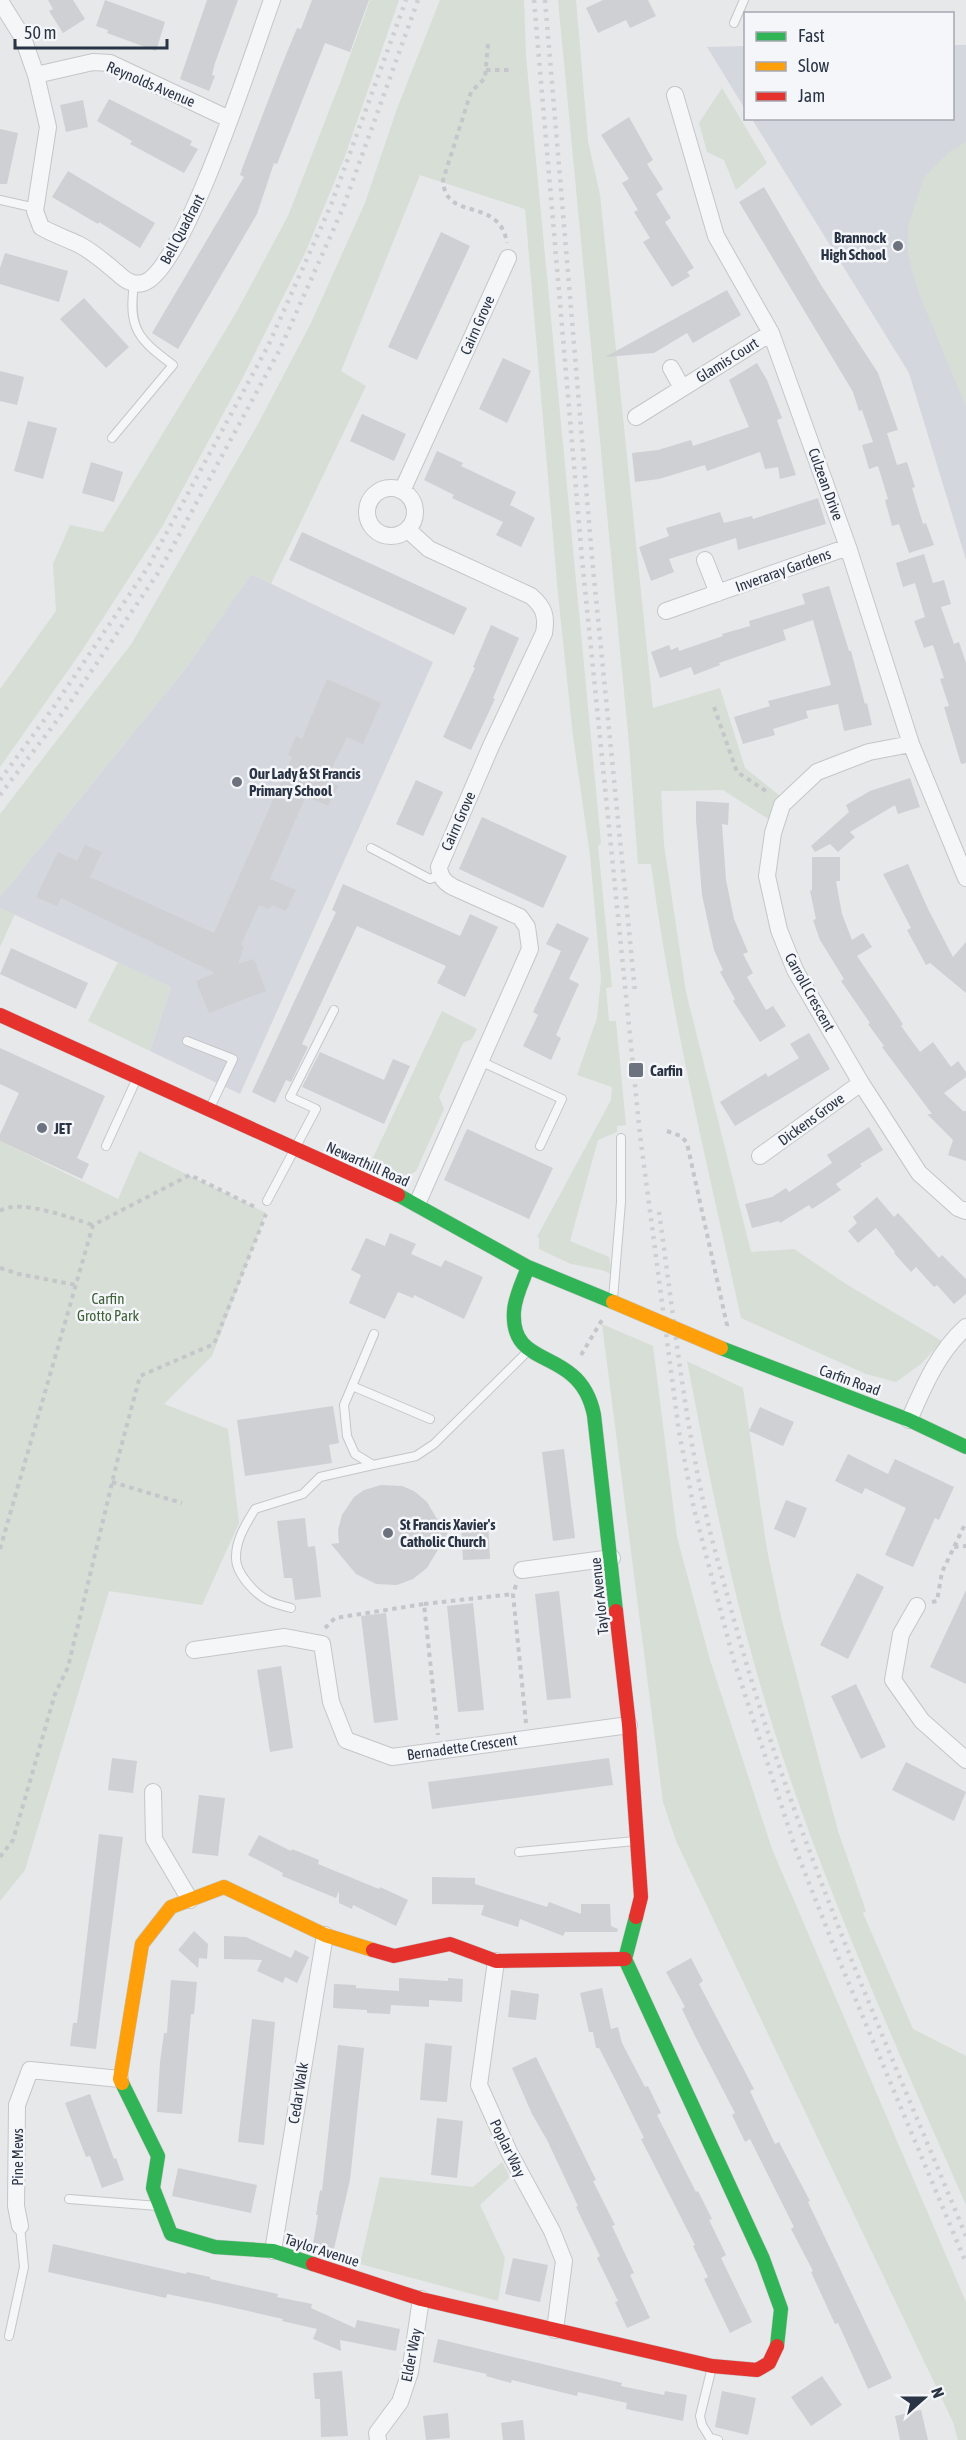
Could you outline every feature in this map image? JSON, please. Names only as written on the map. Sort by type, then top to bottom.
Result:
[{"type":"street","name":"Bell Quadrant","points":[[134,284],[153,278],[162,268],[192,213],[272,0]]},
{"type":"street","points":[[0,1],[23,38],[36,75],[48,127],[36,208],[40,227],[96,255],[125,280],[134,284]]},
{"type":"street","name":"Reynolds Avenue","points":[[36,75],[93,62],[110,63],[229,119]]},
{"type":"street","name":"Culzean Drive","points":[[675,95],[716,236],[771,333],[848,547],[911,744],[966,878]]},
{"type":"street","name":"Cairn Grove","points":[[402,490],[508,258]]},
{"type":"street","name":"Glamis Court","points":[[636,417],[771,333]]},
{"type":"street","name":"Glamis Court","points":[[671,368],[682,388]]},
{"type":"street","points":[[387,488],[402,490],[416,509],[413,524],[401,535],[385,536],[372,526],[368,519],[369,503],[374,496],[387,488]]},
{"type":"street","name":"Cairn Grove","points":[[408,530],[429,549],[531,596],[540,604],[545,613],[546,622],[544,633],[442,858],[440,874]]},
{"type":"street","name":"Inveraray Gardens","points":[[666,611],[848,547]]},
{"type":"street","name":"Inveraray Gardens","points":[[705,560],[718,593]]},
{"type":"street","name":"Carroll Crescent","points":[[911,744],[869,752],[818,772],[782,805],[773,833],[767,876],[779,930],[795,970],[861,1083],[919,1173],[958,1208],[966,1211]]},
{"type":"street","points":[[417,1204],[530,949],[527,927],[520,917],[453,887],[445,882],[440,874]]},
{"type":"street","name":"Newarthill Road","points":[[0,1015],[417,1204],[528,1267],[721,1348]]},
{"type":"street","name":"Dickens Grove","points":[[760,1156],[861,1083]]},
{"type":"street","name":"Taylor Avenue","points":[[120,2079],[158,2156],[153,2188],[171,2234],[215,2247],[273,2251],[421,2299],[712,2366],[757,2370],[769,2363],[778,2344],[782,2309],[758,2248],[626,1959],[641,1897],[629,1725],[612,1558],[593,1408],[583,1387],[570,1372],[537,1357],[519,1340],[513,1314],[528,1267]]},
{"type":"street","points":[[909,1420],[932,1370],[952,1339],[966,1327]]},
{"type":"street","name":"Carfin Road","points":[[721,1348],[909,1420],[966,1447]]},
{"type":"street","points":[[522,1570],[612,1558]]},
{"type":"street","points":[[917,1606],[901,1634],[893,1680],[922,1721],[966,1760]]},
{"type":"street","points":[[194,1650],[285,1637],[309,1642]]},
{"type":"street","name":"Bernadette Crescent","points":[[309,1642],[322,1644],[331,1702],[346,1740],[392,1757],[629,1725]]},
{"type":"street","points":[[153,1792],[154,1839],[190,1900]]},
{"type":"street","points":[[120,2079],[142,1944],[171,1907],[224,1887],[325,1935],[394,1956],[450,1944],[496,1961],[626,1959]]},
{"type":"street","name":"Cedar Walk","points":[[273,2251],[325,1935]]},
{"type":"street","name":"Poplar Way","points":[[496,1961],[478,2085],[508,2152],[552,2231],[564,2261],[555,2330]]},
{"type":"street","name":"Pine Mews","points":[[20,2226],[16,2206],[17,2105],[30,2070],[120,2079]]},
{"type":"street","name":"Elder Way","points":[[378,2440],[377,2433],[400,2402],[410,2372],[421,2299]]},
{"type":"lane","points":[[734,23],[744,0]]},
{"type":"lane","points":[[0,200],[36,208]]},
{"type":"lane","points":[[112,438],[173,365],[145,343],[137,329],[132,314],[134,284]]},
{"type":"lane","points":[[371,848],[430,879],[440,874]]},
{"type":"lane","points":[[267,1202],[316,1108],[290,1097],[334,1010]]},
{"type":"lane","points":[[188,1041],[233,1059],[209,1111]]},
{"type":"lane","points":[[480,1061],[562,1099],[540,1146]]},
{"type":"lane","points":[[106,1146],[137,1078]]},
{"type":"lane","points":[[613,1302],[621,1202],[621,1138]]},
{"type":"lane","points":[[373,1464],[355,1454],[347,1436],[344,1405],[374,1334]]},
{"type":"lane","points":[[291,1608],[268,1600],[253,1589],[235,1558],[242,1531],[255,1509],[303,1494],[320,1477],[416,1456],[434,1444],[529,1349]]},
{"type":"lane","points":[[352,1386],[430,1419]]},
{"type":"lane","points":[[519,1852],[636,1841]]},
{"type":"lane","points":[[69,2199],[160,2207]]},
{"type":"lane","name":"Pine Mews","points":[[9,2336],[24,2267],[20,2226]]},
{"type":"lane","points":[[712,2366],[700,2416],[702,2425],[710,2438],[718,2440]]},
{"type":"path","points":[[489,44],[485,78],[471,92],[443,180],[443,190],[453,203],[488,214],[500,222],[505,232],[508,258]]},
{"type":"path","points":[[486,70],[511,70]]},
{"type":"path","points":[[714,707],[737,772],[766,790],[782,805]]},
{"type":"path","points":[[667,1131],[681,1136],[687,1143],[727,1325],[721,1348]]},
{"type":"path","points":[[0,1211],[6,1207],[49,1210],[93,1225],[190,1175],[266,1213],[214,1344],[140,1376],[68,1667],[54,1694],[13,1840],[0,1857]]},
{"type":"path","points":[[0,1549],[93,1225]]},
{"type":"path","points":[[0,1268],[76,1285]]},
{"type":"path","points":[[570,1372],[613,1302]]},
{"type":"path","points":[[112,1482],[182,1503]]},
{"type":"path","points":[[917,1606],[937,1601],[942,1572],[966,1522]]},
{"type":"path","points":[[954,1546],[966,1546]]},
{"type":"path","points":[[522,1570],[513,1594],[527,1738]]},
{"type":"path","points":[[309,1642],[335,1618],[424,1604],[513,1594]]},
{"type":"path","points":[[424,1604],[440,1750]]},
{"type":"shaded area","name":"Brannock High School","points":[[954,45],[966,45],[966,560],[909,373],[753,120],[954,120]]},
{"type":"shaded area","points":[[744,46],[744,107],[707,47]]},
{"type":"shaded area","name":"Our Lady & St Francis Primary School","points":[[251,574],[433,662],[240,1094],[150,1051],[171,987],[0,908],[0,897],[186,668]]},
{"type":"green space","points":[[370,0],[399,0],[345,156],[306,251],[243,377],[162,527],[81,652],[0,767],[0,689],[56,611],[53,564],[70,525],[103,532],[236,313],[288,216]]},
{"type":"green space","points":[[440,0],[524,0],[526,56],[601,843],[598,846],[612,987],[606,988],[609,1021],[616,1021],[626,1125],[617,1126],[617,1132],[598,1140],[570,1241],[609,1257],[613,1275],[602,1270],[571,1264],[539,1249],[539,1238],[537,1237],[611,1100],[612,1087],[577,1075],[597,1018],[601,979],[590,855],[573,736],[558,594],[525,209],[420,175],[341,371],[366,386],[271,584],[251,574],[186,668],[0,897],[0,814],[132,643],[258,424],[311,323],[365,203],[398,106]]},
{"type":"green space","points":[[558,0],[576,0],[588,141],[600,195],[653,708],[720,688],[745,768],[784,799],[773,822],[723,790],[661,791],[664,845],[686,992],[751,1252],[794,1249],[846,1284],[942,1341],[921,1364],[896,1382],[866,1374],[741,1318],[680,1035],[651,864],[638,864],[629,744]]},
{"type":"green space","points":[[722,88],[767,163],[736,190],[724,160],[707,152],[699,123]]},
{"type":"green space","points":[[966,142],[966,407],[919,294],[908,255],[908,226],[924,177],[949,152]]},
{"type":"green space","points":[[0,908],[15,914],[0,947]]},
{"type":"green space","points":[[118,962],[171,987],[150,1051],[88,1021]]},
{"type":"green space","points":[[442,1011],[477,1029],[472,1039],[463,1043],[439,1097],[444,1109],[416,1171],[406,1177],[371,1162]]},
{"type":"green space","name":"Carfin Grotto Park","points":[[0,1141],[118,1199],[139,1151],[266,1213],[212,1356],[164,1404],[228,1429],[239,1523],[202,1605],[109,1591],[25,1870],[0,1901]]},
{"type":"green space","points":[[602,1324],[653,1346],[677,1537],[710,1660],[772,1849],[966,2302],[966,2440],[958,2440],[953,2422],[676,1841],[663,1802]]},
{"type":"green space","points":[[687,1361],[743,1388],[767,1550],[782,1621],[838,1831],[866,1911],[863,1913],[913,2029],[966,2056],[966,2205],[852,1941],[800,1807],[777,1739],[736,1594]]},
{"type":"green space","points":[[502,2162],[510,2177],[480,2205],[505,2258],[498,2301],[360,2264],[380,2177],[473,2187]]},
{"type":"building","points":[[48,0],[73,0],[85,19],[63,33],[49,11],[53,9]]},
{"type":"building","points":[[105,0],[165,22],[156,51],[107,33],[108,30],[96,26]]},
{"type":"building","points":[[207,0],[238,0],[215,63],[212,75],[215,76],[209,91],[180,79]]},
{"type":"building","points":[[312,0],[369,0],[350,52],[325,43],[277,164],[274,163],[257,214],[178,349],[152,333],[244,177],[240,175],[243,166],[281,67],[297,28],[301,29]]},
{"type":"building","points":[[603,0],[648,0],[656,16],[630,28],[626,20],[598,33],[586,8]]},
{"type":"building","points":[[109,99],[192,141],[190,145],[198,149],[184,173],[130,144],[132,141],[97,121]]},
{"type":"building","points":[[83,100],[88,127],[66,132],[60,105]]},
{"type":"building","points":[[629,117],[653,160],[647,164],[663,189],[656,194],[671,218],[665,222],[694,268],[687,272],[690,276],[672,287],[643,242],[650,238],[634,212],[638,210],[622,183],[629,179],[601,135]]},
{"type":"building","points":[[0,129],[18,133],[7,184],[0,184]]},
{"type":"building","points":[[68,171],[155,223],[140,248],[99,222],[98,224],[52,197]]},
{"type":"building","points":[[764,187],[821,285],[878,373],[898,430],[887,433],[897,465],[907,462],[923,524],[926,523],[934,545],[909,553],[899,524],[892,526],[885,500],[888,499],[878,466],[869,469],[862,445],[873,442],[862,410],[859,411],[853,392],[739,202]]},
{"type":"building","points":[[441,232],[470,246],[417,360],[388,347]]},
{"type":"building","points":[[5,253],[68,271],[59,302],[0,284],[0,268]]},
{"type":"building","points":[[727,290],[741,315],[693,343],[687,333],[654,353],[605,357]]},
{"type":"building","points":[[84,298],[129,347],[106,368],[60,319]]},
{"type":"building","points":[[503,358],[531,371],[507,423],[479,409]]},
{"type":"building","points":[[757,363],[767,380],[782,418],[777,420],[796,475],[780,479],[778,467],[765,469],[760,452],[707,471],[705,465],[659,479],[635,482],[632,453],[658,450],[691,440],[693,446],[749,427],[729,380]]},
{"type":"building","points":[[0,371],[24,377],[17,405],[0,401]]},
{"type":"building","points":[[362,414],[406,434],[394,461],[350,441]]},
{"type":"building","points":[[28,421],[57,428],[43,479],[14,471]]},
{"type":"building","points":[[437,451],[463,463],[461,466],[516,492],[510,505],[535,518],[521,547],[496,535],[503,522],[452,498],[454,495],[424,480]]},
{"type":"building","points":[[91,462],[123,472],[114,502],[82,493]]},
{"type":"building","points":[[818,498],[826,524],[738,550],[736,538],[669,559],[674,572],[651,581],[639,547],[669,536],[666,528],[720,512],[724,523],[752,516],[753,519]]},
{"type":"building","points":[[302,532],[467,608],[454,635],[289,560]]},
{"type":"building","points":[[924,554],[933,583],[944,580],[951,604],[941,607],[954,644],[959,642],[966,663],[966,763],[961,764],[944,707],[949,706],[940,679],[944,678],[933,645],[924,648],[914,621],[925,617],[915,583],[903,587],[896,563]]},
{"type":"building","points":[[829,586],[849,651],[851,651],[872,725],[844,731],[838,704],[806,711],[808,718],[773,729],[775,735],[743,744],[734,717],[770,706],[768,701],[831,685],[813,620],[783,630],[786,640],[719,663],[720,665],[694,675],[691,667],[660,678],[651,652],[669,645],[671,650],[678,647],[679,651],[750,626],[749,621],[805,604],[802,594]]},
{"type":"building","points":[[491,625],[519,638],[493,698],[495,699],[471,750],[443,737],[475,668],[473,667]]},
{"type":"building","points":[[327,679],[381,703],[363,744],[347,737],[326,780],[338,786],[328,806],[306,796],[270,879],[296,890],[286,911],[272,905],[269,909],[259,905],[241,945],[244,946],[238,964],[254,959],[266,991],[209,1013],[196,981],[215,973],[61,898],[57,906],[36,897],[58,852],[77,861],[85,845],[102,852],[90,877],[214,933],[292,757],[288,755],[296,736],[302,739]]},
{"type":"building","points":[[910,778],[920,807],[898,814],[895,805],[850,832],[855,837],[838,852],[830,844],[815,852],[811,846],[849,812],[846,805],[870,791]]},
{"type":"building","points":[[416,780],[443,792],[423,836],[396,824]]},
{"type":"building","points":[[696,801],[729,803],[728,825],[722,824],[726,880],[734,919],[748,952],[743,954],[753,973],[747,977],[766,1010],[773,1006],[786,1026],[760,1042],[733,1001],[735,999],[720,972],[723,970],[714,950],[702,895]]},
{"type":"building","points":[[482,817],[567,856],[543,908],[459,869]]},
{"type":"building","points":[[812,857],[840,857],[840,881],[836,881],[842,914],[852,940],[863,933],[872,947],[857,956],[903,1024],[901,1026],[920,1052],[933,1042],[951,1067],[958,1061],[966,1072],[966,1077],[944,1093],[963,1111],[966,1111],[966,1161],[948,1155],[953,1140],[927,1114],[932,1114],[882,1047],[884,1046],[868,1024],[870,1023],[841,981],[844,979],[820,940],[813,920],[816,919],[810,891],[812,890]]},
{"type":"building","points":[[908,864],[953,957],[966,942],[966,993],[930,963],[926,965],[907,930],[911,928],[883,874]]},
{"type":"building","points":[[343,884],[460,936],[470,914],[498,927],[465,997],[437,983],[446,966],[357,926],[302,1044],[308,1047],[291,1082],[286,1080],[275,1103],[252,1092],[336,912],[332,910]]},
{"type":"building","points":[[557,923],[589,938],[569,979],[579,984],[556,1035],[561,1038],[551,1060],[523,1046],[538,1015],[533,1012],[561,951],[546,944]]},
{"type":"building","points":[[11,948],[88,983],[76,1009],[0,974]]},
{"type":"building","points":[[809,1033],[830,1069],[735,1126],[720,1102],[766,1073],[768,1077],[799,1058],[790,1044]]},
{"type":"building","points":[[0,1048],[105,1096],[77,1158],[89,1164],[82,1179],[0,1141],[0,1134],[19,1093],[0,1084]]},
{"type":"building","points":[[320,1052],[384,1080],[393,1059],[410,1066],[384,1124],[302,1087]]},
{"type":"building","points":[[869,1127],[883,1150],[860,1164],[862,1166],[836,1184],[841,1190],[812,1209],[809,1205],[780,1223],[779,1221],[752,1228],[745,1204],[772,1197],[786,1188],[789,1192],[832,1163],[827,1155]]},
{"type":"building","points":[[467,1129],[553,1168],[529,1219],[444,1180]]},
{"type":"building","points":[[877,1197],[894,1217],[898,1213],[939,1258],[942,1255],[966,1279],[966,1294],[954,1304],[916,1267],[911,1272],[876,1228],[858,1243],[848,1231],[857,1223],[853,1217]]},
{"type":"building","points":[[390,1233],[416,1244],[411,1254],[441,1267],[445,1260],[483,1277],[464,1319],[414,1295],[413,1298],[398,1292],[385,1319],[349,1303],[361,1275],[351,1270],[366,1238],[385,1246]]},
{"type":"building","points":[[333,1406],[339,1443],[329,1445],[332,1463],[245,1476],[237,1420]]},
{"type":"building","points":[[760,1407],[794,1422],[783,1446],[749,1431]]},
{"type":"building","points":[[564,1449],[575,1538],[553,1541],[542,1452]]},
{"type":"building","points":[[848,1454],[888,1474],[895,1459],[954,1487],[939,1520],[935,1518],[913,1567],[885,1555],[906,1508],[865,1488],[862,1494],[835,1481]]},
{"type":"building","name":"St Francis Xavier's Catholic Church","points":[[381,1485],[402,1486],[414,1491],[427,1502],[440,1524],[453,1524],[427,1568],[413,1579],[397,1585],[376,1584],[356,1574],[331,1544],[339,1543],[338,1530],[342,1515],[354,1497],[364,1490]]},
{"type":"building","points":[[786,1500],[807,1508],[795,1538],[774,1529]]},
{"type":"building","points":[[305,1518],[308,1547],[315,1546],[321,1597],[295,1600],[292,1578],[284,1578],[277,1521]]},
{"type":"building","points":[[488,1522],[490,1559],[463,1560],[461,1523]]},
{"type":"building","points":[[857,1573],[884,1587],[848,1659],[820,1645]]},
{"type":"building","points":[[966,1590],[966,1684],[930,1667]]},
{"type":"building","points":[[559,1591],[571,1698],[547,1700],[535,1594]]},
{"type":"building","points":[[473,1603],[484,1710],[458,1712],[447,1606]]},
{"type":"building","points":[[386,1613],[398,1720],[374,1723],[361,1616]]},
{"type":"building","points":[[281,1666],[293,1748],[270,1752],[257,1670]]},
{"type":"building","points":[[856,1684],[886,1747],[861,1759],[831,1696]]},
{"type":"building","points":[[112,1758],[137,1761],[133,1793],[108,1790]]},
{"type":"building","points":[[609,1758],[613,1785],[432,1809],[428,1782]]},
{"type":"building","points":[[906,1762],[966,1792],[954,1821],[892,1790]]},
{"type":"building","points":[[199,1795],[225,1798],[218,1856],[192,1853]]},
{"type":"building","points":[[99,1834],[123,1837],[96,2049],[70,2046],[73,2023],[77,2023]]},
{"type":"building","points":[[259,1835],[291,1851],[292,1849],[319,1860],[318,1864],[408,1900],[396,1926],[353,1905],[352,1909],[339,1903],[339,1891],[336,1898],[282,1876],[283,1873],[248,1855]]},
{"type":"building","points":[[432,1877],[475,1878],[475,1884],[547,1907],[549,1902],[581,1914],[581,1904],[610,1904],[611,1926],[618,1929],[617,1932],[565,1932],[563,1936],[520,1919],[518,1927],[481,1915],[484,1905],[432,1904]]},
{"type":"building","points":[[194,1931],[208,1944],[207,1959],[199,1958],[198,1968],[178,1950]]},
{"type":"building","points":[[224,1936],[246,1937],[291,1958],[295,1950],[309,1957],[297,1983],[285,1977],[283,1983],[257,1971],[262,1960],[224,1959]]},
{"type":"building","points":[[691,1958],[703,1981],[699,1984],[754,2089],[750,2091],[775,2144],[779,2142],[810,2201],[808,2202],[892,2378],[868,2389],[791,2229],[794,2227],[750,2139],[745,2142],[732,2115],[735,2113],[695,2036],[682,2009],[685,2007],[666,1972]]},
{"type":"building","points":[[399,1978],[448,1981],[448,1978],[463,1979],[462,2002],[429,2000],[429,2007],[391,2005],[390,2014],[333,2008],[334,1984],[399,1991]]},
{"type":"building","points":[[171,1980],[197,1982],[194,2014],[191,2014],[182,2114],[157,2112],[160,2062],[164,2033],[167,2033]]},
{"type":"building","points":[[602,1988],[611,2029],[618,2027],[622,2043],[661,2113],[657,2115],[712,2219],[709,2220],[726,2255],[721,2258],[752,2322],[730,2333],[704,2279],[708,2277],[693,2246],[695,2245],[641,2139],[644,2138],[618,2085],[599,2048],[596,2048],[593,2032],[589,2032],[580,1993]]},
{"type":"building","points":[[511,1990],[539,1994],[536,2020],[508,2017]]},
{"type":"building","points":[[252,2019],[275,2022],[264,2145],[238,2142]]},
{"type":"building","points":[[425,2043],[452,2046],[447,2102],[420,2100]]},
{"type":"building","points":[[338,2045],[364,2048],[350,2180],[333,2253],[312,2249],[320,2190],[322,2191]]},
{"type":"building","points":[[536,2057],[596,2180],[593,2181],[615,2225],[612,2226],[634,2273],[630,2275],[650,2318],[627,2328],[615,2302],[618,2301],[597,2258],[600,2256],[576,2207],[578,2206],[532,2114],[512,2068]]},
{"type":"building","points":[[90,2094],[124,2180],[102,2188],[90,2156],[86,2157],[65,2103]]},
{"type":"building","points":[[437,2118],[463,2121],[457,2178],[431,2175]]},
{"type":"building","points":[[178,2168],[257,2185],[251,2213],[172,2196]]},
{"type":"building","points":[[53,2244],[186,2274],[187,2272],[210,2277],[210,2279],[278,2294],[277,2297],[312,2304],[311,2308],[355,2328],[357,2320],[400,2329],[396,2351],[340,2340],[341,2351],[313,2339],[317,2329],[282,2321],[283,2319],[167,2294],[166,2298],[48,2272]]},
{"type":"building","points":[[513,2258],[548,2265],[540,2302],[505,2294]]},
{"type":"building","points":[[438,2339],[622,2383],[621,2386],[664,2395],[665,2391],[687,2395],[683,2421],[626,2409],[627,2403],[578,2392],[577,2396],[512,2380],[511,2383],[486,2376],[487,2374],[433,2362]]},
{"type":"building","points":[[342,2371],[348,2436],[321,2437],[320,2399],[315,2399],[313,2373]]},
{"type":"building","points":[[822,2376],[842,2405],[811,2426],[791,2397]]},
{"type":"building","points":[[722,2391],[756,2398],[748,2435],[715,2427]]},
{"type":"building","points":[[921,2410],[928,2440],[900,2440],[895,2416]]},
{"type":"building","points":[[448,2413],[450,2438],[426,2440],[423,2416]]},
{"type":"building","points":[[523,2420],[525,2440],[503,2440],[501,2423]]},
{"type":"railway","points":[[0,780],[53,708],[148,567],[268,346],[331,205],[406,0]]},
{"type":"railway","points":[[0,795],[65,710],[160,570],[280,349],[343,208],[418,0]]},
{"type":"railway","points":[[534,0],[582,559],[640,1135],[679,1432],[694,1509],[733,1658],[796,1850],[842,1967],[966,2263]]},
{"type":"railway","points":[[545,0],[592,558],[635,991]]},
{"type":"railway","points":[[659,1212],[684,1396],[697,1469],[713,1543],[753,1686],[807,1846],[837,1924],[966,2236]]},
{"type":"traffic: fast","points":[[398,1195],[528,1267],[613,1302]]},
{"type":"traffic: fast","points":[[528,1267],[514,1311],[518,1337],[533,1352],[562,1368],[576,1379],[586,1393],[594,1415],[616,1611]]},
{"type":"traffic: fast","points":[[721,1348],[909,1420],[966,1447]]},
{"type":"traffic: fast","points":[[636,1917],[625,1959],[763,2259],[781,2309],[777,2346]]},
{"type":"traffic: fast","points":[[122,2083],[158,2156],[153,2188],[171,2234],[215,2247],[273,2251],[313,2264]]},
{"type":"traffic: slow","points":[[613,1302],[721,1348]]},
{"type":"traffic: slow","points":[[122,2083],[120,2079],[142,1944],[171,1907],[224,1887],[325,1935],[373,1950]]},
{"type":"traffic: jam","points":[[0,1015],[398,1195]]},
{"type":"traffic: jam","points":[[616,1611],[629,1725],[641,1897],[636,1917]]},
{"type":"traffic: jam","points":[[373,1950],[394,1956],[450,1944],[496,1961],[625,1959]]},
{"type":"traffic: jam","points":[[313,2264],[421,2299],[712,2366],[757,2370],[769,2363],[777,2346]]},
{"type":"place","name":"Brannock High School","points":[[898,246]]},
{"type":"place","name":"Our Lady & St Francis Primary School","points":[[237,782]]},
{"type":"place","name":"Carfin","points":[[636,1070]]},
{"type":"place","name":"JET","points":[[42,1128]]},
{"type":"place","name":"St Francis Xavier's Catholic Church","points":[[388,1533]]}]
